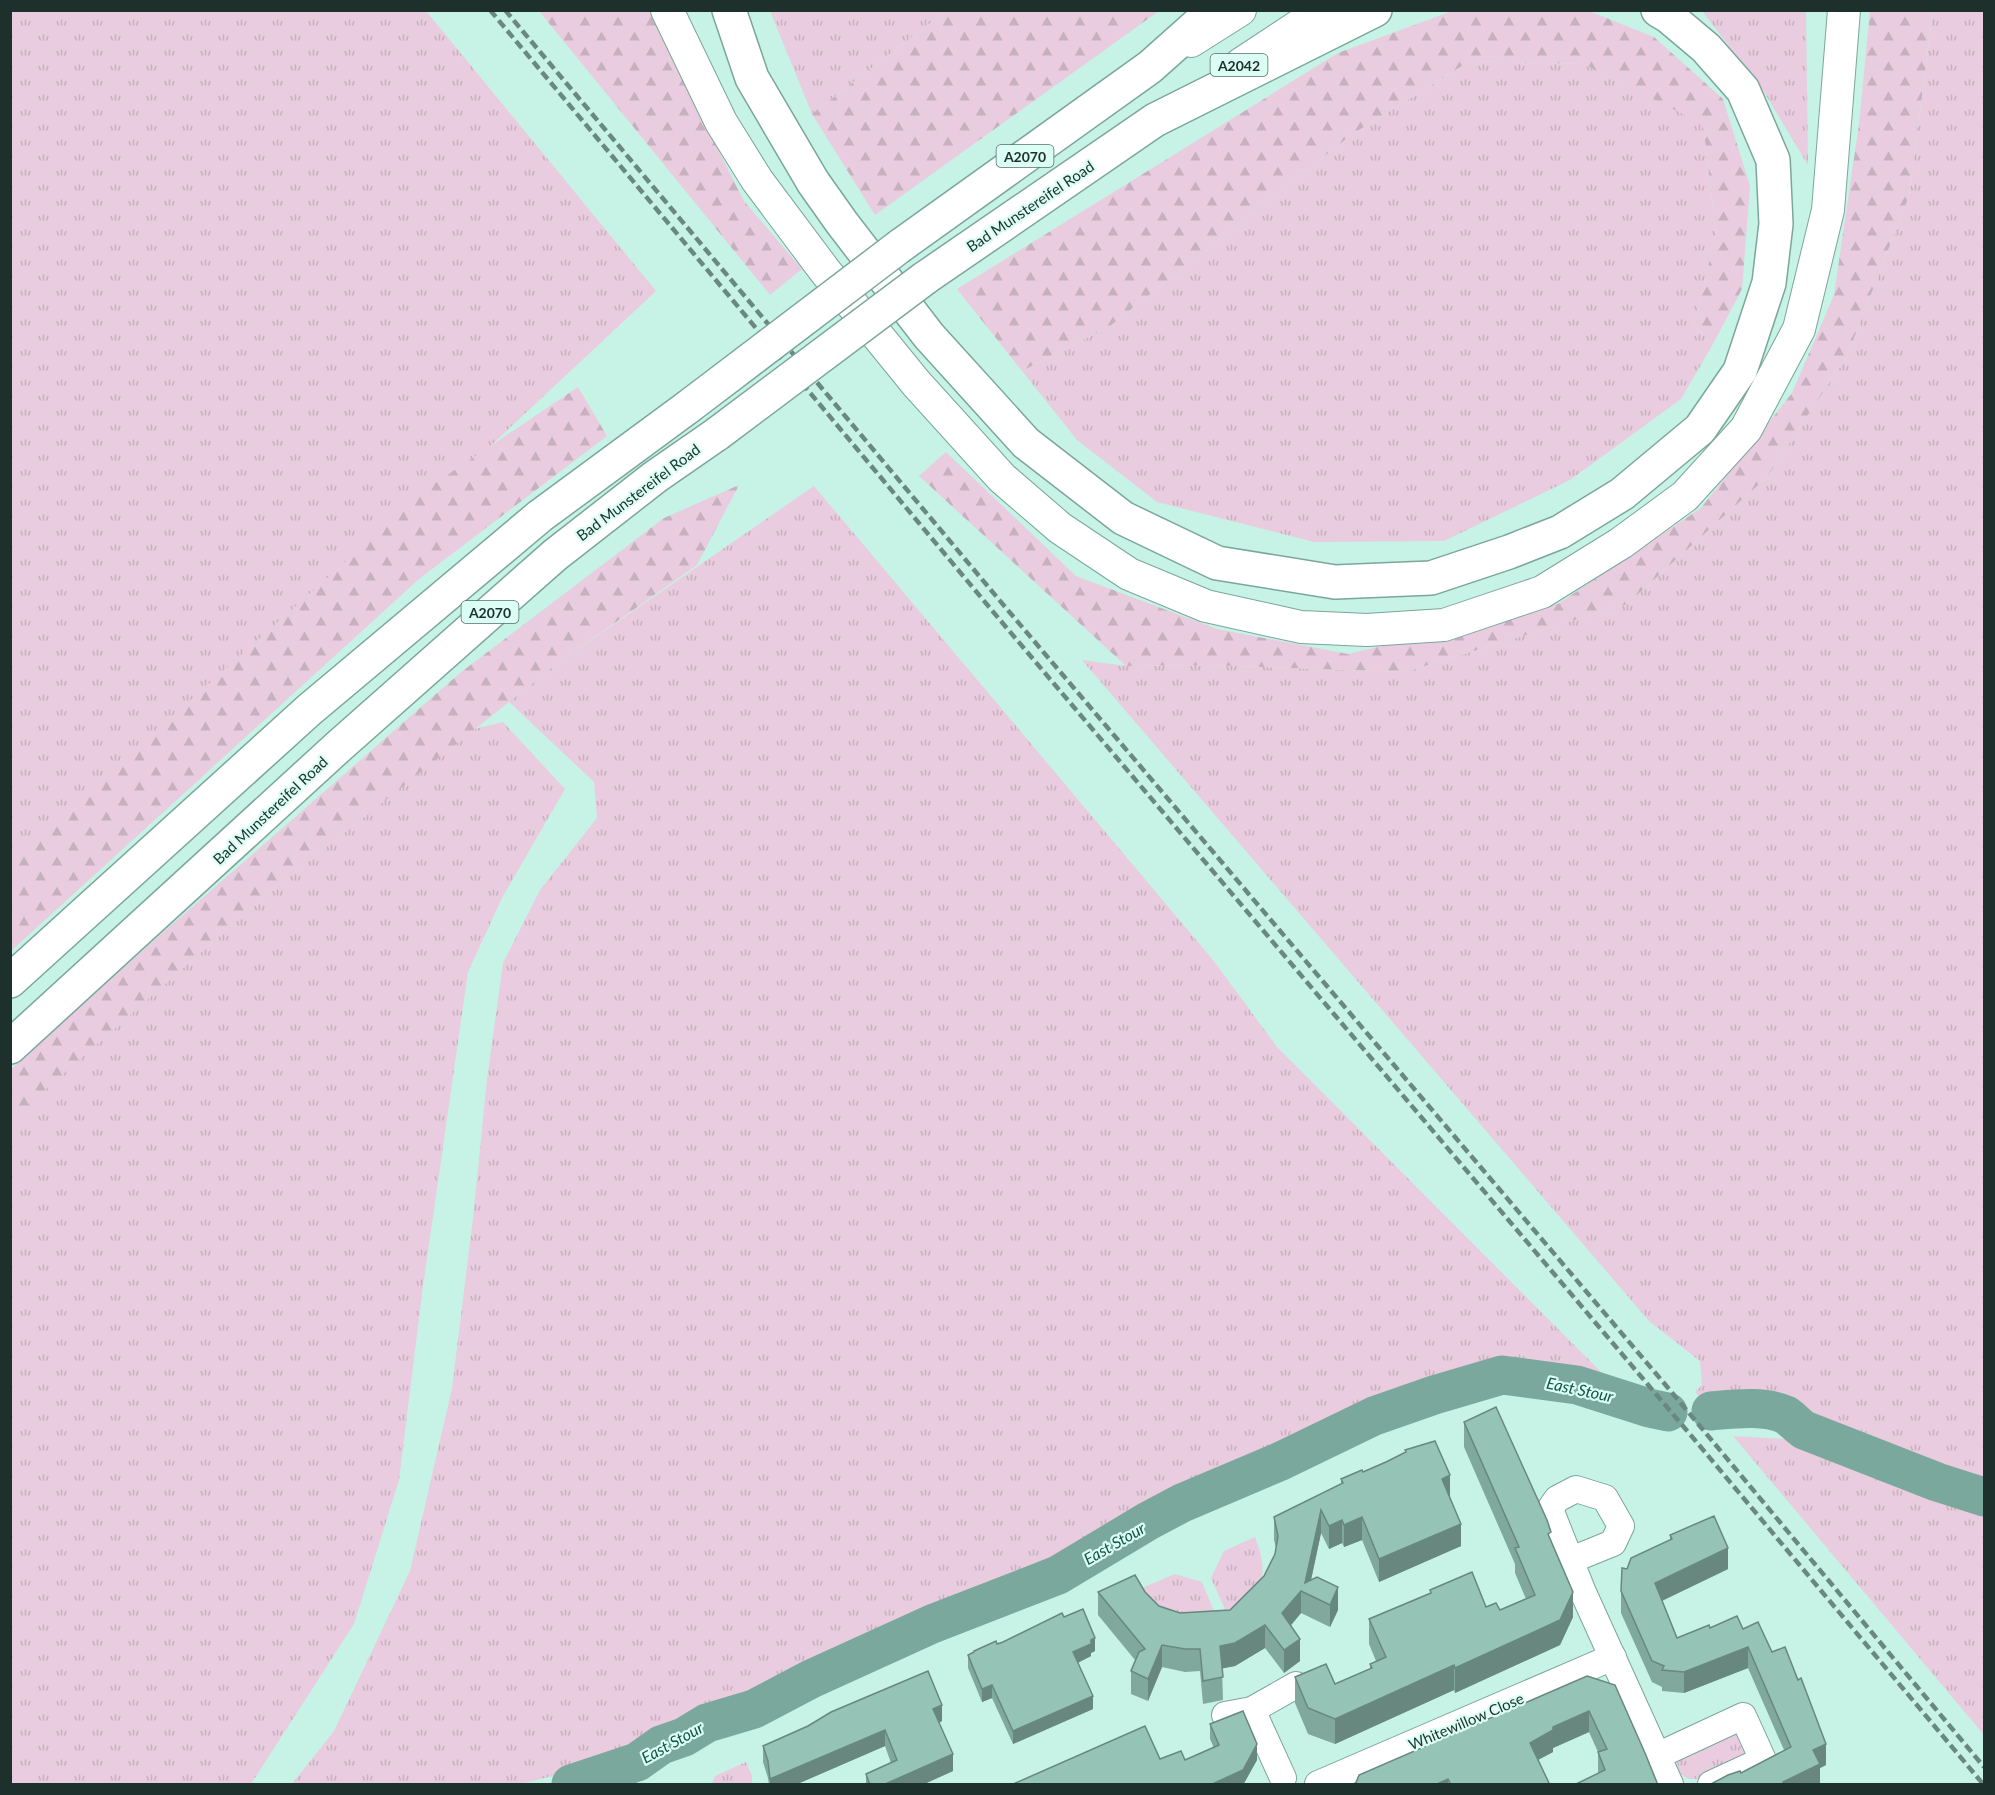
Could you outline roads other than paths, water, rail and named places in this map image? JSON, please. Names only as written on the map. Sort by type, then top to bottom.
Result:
[{"type":"highway","points":[[729,10],[752,78],[813,182],[929,336],[1026,443],[1123,518],[1217,563],[1335,582],[1431,578],[1560,532],[1622,494],[1700,429],[1740,370],[1769,283],[1776,224],[1773,160],[1743,90],[1706,48],[1658,10]]},
{"type":"highway","points":[[1150,67],[1214,10]]},
{"type":"highway","points":[[1155,120],[1376,10]]},
{"type":"highway","name":"A2070","points":[[10,981],[309,710],[540,516],[900,246],[1150,67]]},
{"type":"highway","name":"Bad Munstereifel Road","points":[[10,1047],[347,740],[555,555],[655,477],[717,434],[925,278],[1155,120]]},
{"type":"main road","points":[[667,10],[721,122],[757,180],[825,271],[909,375],[1002,478],[1060,528],[1129,574],[1206,606],[1300,627],[1367,630],[1444,625],[1542,592],[1621,543],[1685,496],[1746,429],[1799,329],[1828,210],[1844,10]]},
{"type":"main road","name":"A2042","points":[[1150,67],[1240,10]]},
{"type":"main road","name":"Bad Munstereifel Road","points":[[1155,120],[1323,10]]},
{"type":"street","points":[[1571,1560],[1582,1590],[1670,1785]]},
{"type":"street","name":"Whitewillow Close","points":[[1318,1785],[1613,1657]]},
{"type":"street","points":[[1225,1715],[1252,1710],[1296,1685]]},
{"type":"street","points":[[1252,1710],[1288,1782]]},
{"type":"street","points":[[1657,1756],[1743,1716],[1763,1760],[1711,1785]]},
{"type":"waterway","name":"East Stour","points":[[571,1784],[637,1762],[661,1745],[684,1737],[707,1723],[754,1709],[811,1679],[932,1624],[1058,1575],[1182,1503],[1281,1461],[1374,1416],[1434,1395],[1502,1375],[1577,1385],[1668,1412]]},
{"type":"waterway","name":"East Stour","points":[[1711,1411],[1749,1408],[1777,1412],[1786,1415],[1804,1430],[1937,1482],[1984,1497]]},
{"type":"railway","points":[[490,10],[1000,620],[1983,1784]]},
{"type":"railway","points":[[505,10],[1006,608],[1669,1389],[1984,1767]]}]
